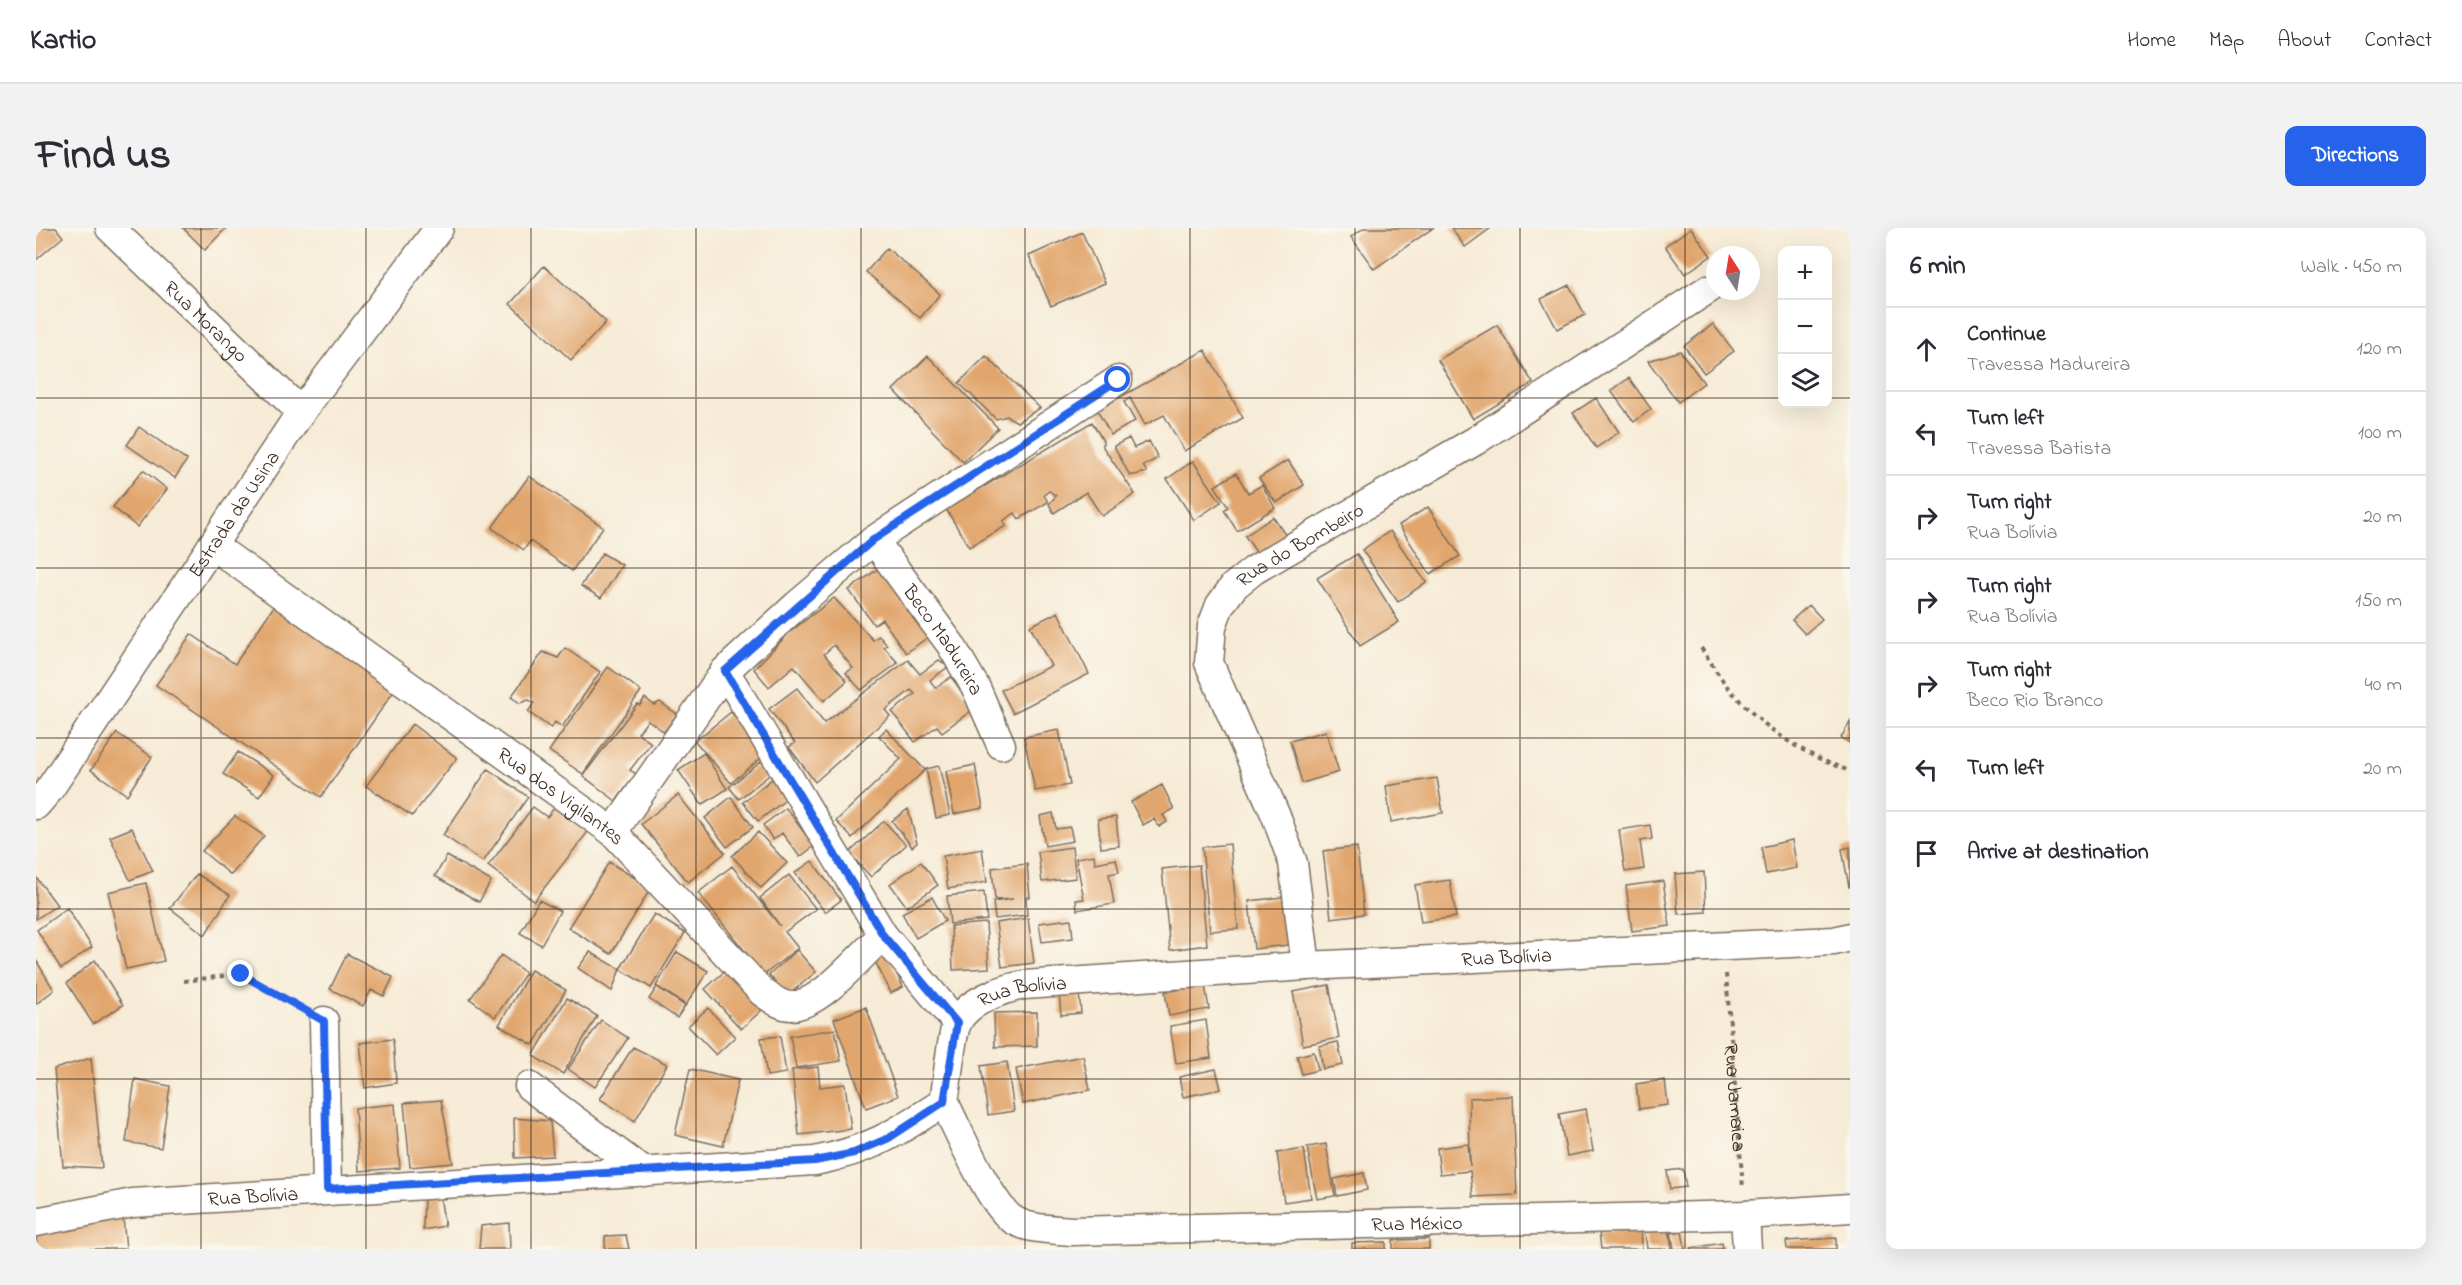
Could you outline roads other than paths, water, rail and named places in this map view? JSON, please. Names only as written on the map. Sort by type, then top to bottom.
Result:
[{"type":"street","name":"Rua Morango","points":[[111,228],[301,412]]},
{"type":"street","name":"Estrada da Usina","points":[[36,805],[49,789],[301,412],[439,228]]},
{"type":"street","name":"Rua do Bombeiro","points":[[1306,966],[1293,863],[1276,816],[1209,663],[1212,626],[1220,605],[1234,586],[1254,570],[1475,441],[1706,291]]},
{"type":"street","points":[[613,832],[725,671],[873,540],[1118,380]]},
{"type":"street","name":"Beco Madureira","points":[[873,540],[951,645],[976,688],[1001,745]]},
{"type":"street","name":"Rua dos Vigilantes","points":[[212,545],[613,832],[762,992],[776,1002],[792,1006],[819,995],[883,935]]},
{"type":"street","points":[[725,671],[883,935],[957,1023]]},
{"type":"street","name":"Rua Bolívia","points":[[36,1222],[133,1203],[327,1189],[815,1161],[854,1153],[889,1138],[944,1102],[957,1023],[979,1002],[1000,990],[1024,985],[1306,966],[1723,947],[1850,937]]},
{"type":"street","points":[[324,1021],[327,1189]]},
{"type":"street","points":[[529,1086],[644,1172]]},
{"type":"street","name":"Rua México","points":[[944,1102],[993,1196],[1011,1219],[1033,1227],[1071,1232],[1745,1215],[1850,1208]]},
{"type":"street","points":[[1745,1215],[1747,1249]]}]
